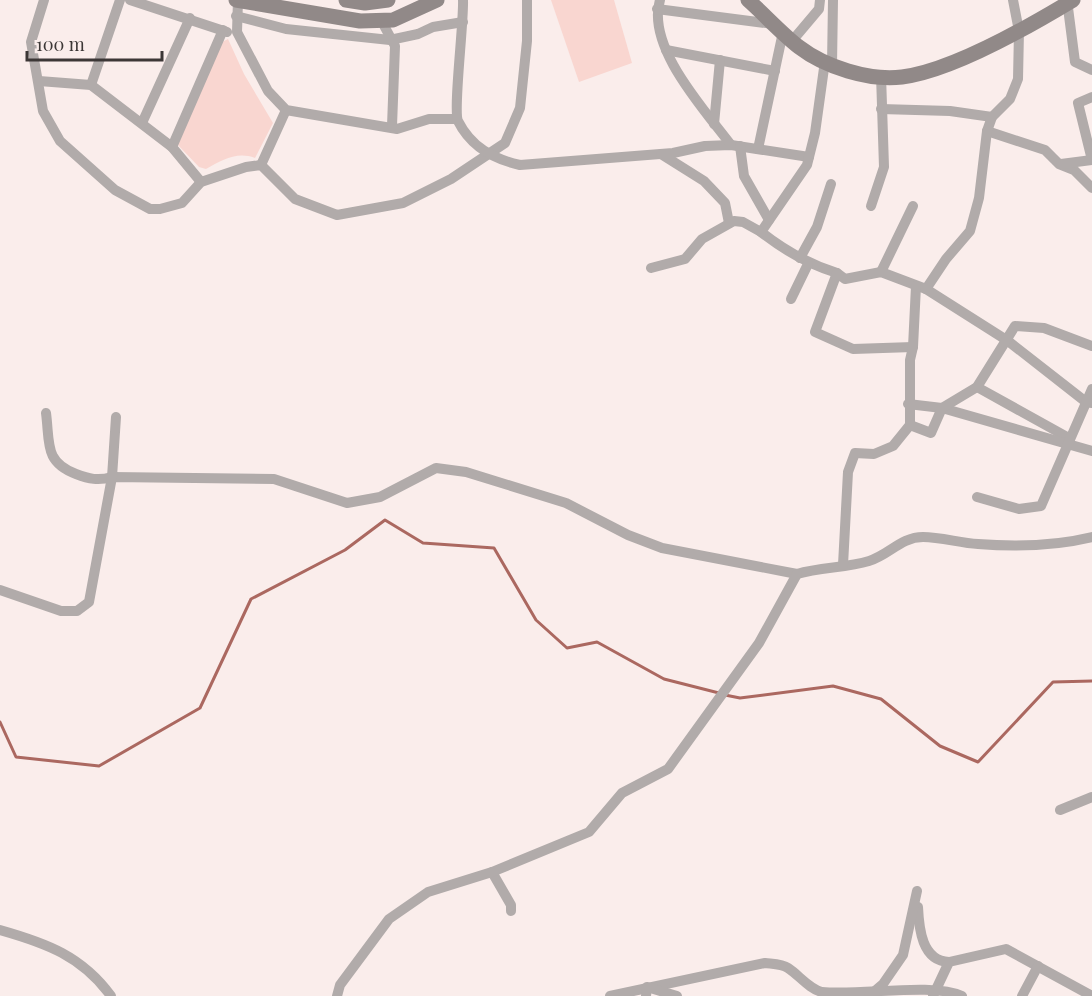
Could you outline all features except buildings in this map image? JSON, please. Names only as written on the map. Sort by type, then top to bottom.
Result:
[{"type":"main road","points":[[346,0],[366,3],[388,0]]},
{"type":"main road","points":[[236,5],[360,21],[393,20],[437,0]]},
{"type":"main road","points":[[748,0],[783,32],[828,63],[862,74],[902,77],[941,67],[1019,31],[1069,1]]},
{"type":"street","points":[[44,0],[31,42],[43,111],[60,141],[115,190],[150,208],[160,209],[182,203],[201,183],[246,167],[261,165]]},
{"type":"street","points":[[91,85],[120,0]]},
{"type":"street","points":[[130,0],[239,35]]},
{"type":"street","points":[[463,0],[457,119],[487,154],[498,160],[520,165],[735,146],[809,157]]},
{"type":"street","points":[[261,165],[295,199],[337,215],[403,203],[451,179],[505,143],[520,108],[527,41],[527,0]]},
{"type":"street","points":[[769,220],[744,176],[735,146],[714,124],[686,85],[666,50],[658,25],[659,4],[783,32],[819,9],[820,0]]},
{"type":"street","points":[[761,232],[807,165],[828,63],[833,0]]},
{"type":"street","points":[[843,565],[848,472],[855,453],[874,453],[893,446],[909,425],[910,360],[921,287],[970,231],[979,198],[987,131],[992,117],[1010,99],[1018,79],[1019,31],[1013,0]]},
{"type":"street","points":[[1069,1],[1075,62],[1092,70]]},
{"type":"street","points":[[236,5],[286,29],[390,40],[418,34],[433,27],[463,22]]},
{"type":"street","points":[[236,5],[239,35],[268,92],[286,110],[404,128],[429,119],[457,119]]},
{"type":"street","points":[[142,123],[190,18]]},
{"type":"street","points":[[381,20],[395,46],[392,126]]},
{"type":"street","points":[[172,147],[222,30]]},
{"type":"street","points":[[758,149],[783,32]]},
{"type":"street","points":[[666,50],[775,71]]},
{"type":"street","points":[[714,124],[720,60]]},
{"type":"street","points":[[872,206],[884,167],[881,75]]},
{"type":"street","points":[[39,81],[91,85],[172,147],[201,183]]},
{"type":"street","points":[[1059,164],[1092,160],[1078,104],[1092,98]]},
{"type":"street","points":[[261,165],[286,110]]},
{"type":"street","points":[[881,110],[950,111],[992,117]]},
{"type":"street","points":[[987,131],[1045,150],[1059,164],[1074,170],[1092,188]]},
{"type":"street","points":[[661,154],[704,181],[724,203],[729,223]]},
{"type":"street","points":[[790,299],[831,184]]},
{"type":"street","points":[[881,272],[913,206]]},
{"type":"street","points":[[651,268],[685,259],[702,239],[734,220],[743,222],[761,232],[780,248],[804,261],[837,273],[845,279],[881,272],[921,287],[1008,341],[1089,402]]},
{"type":"street","points":[[837,273],[815,332],[853,349],[913,347]]},
{"type":"street","points":[[909,425],[931,433],[942,408],[977,387],[1008,341],[1015,326],[1044,328],[1092,346]]},
{"type":"street","points":[[977,387],[1068,441]]},
{"type":"street","points":[[977,497],[1019,509],[1041,506],[1068,441],[1089,402],[1092,389]]},
{"type":"street","points":[[908,404],[942,408],[1068,441],[1092,451]]},
{"type":"street","points":[[46,413],[54,462],[60,468],[98,481],[112,477],[274,479],[347,503],[380,497],[436,468],[466,472],[566,503],[628,535],[662,548],[797,574],[816,568],[871,560],[902,542],[922,537],[978,544],[1026,545],[1069,543],[1092,537]]},
{"type":"street","points":[[0,590],[61,611],[77,611],[89,602],[112,477],[116,417]]},
{"type":"street","points":[[337,996],[340,985],[389,919],[428,892],[492,872],[589,832],[622,793],[668,769],[759,643],[797,574]]},
{"type":"street","points":[[1060,810],[1092,797]]},
{"type":"street","points":[[492,872],[511,905],[511,912]]},
{"type":"street","points":[[869,995],[883,984],[903,955],[917,891],[919,916],[929,955],[938,962],[949,962],[1006,949],[1087,995]]},
{"type":"street","points":[[0,930],[58,948],[96,976],[111,996]]},
{"type":"street","points":[[933,993],[949,962]]},
{"type":"street","points":[[610,996],[647,991],[765,963],[786,966],[819,994],[954,992],[962,996]]},
{"type":"street","points":[[1022,996],[1038,966]]},
{"type":"street","points":[[647,991],[677,996]]},
{"type":"shaded area","points":[[551,0],[614,0],[632,63],[579,82]]},
{"type":"shaded area","points":[[228,39],[244,74],[273,123],[255,158],[236,156],[206,169],[199,167],[177,144],[222,42]]},
{"type":"waterway","points":[[0,722],[16,757],[99,766],[200,708],[251,599],[345,550],[385,520],[423,543],[494,548],[536,620],[567,648],[597,642],[664,679],[719,693]]},
{"type":"waterway","points":[[725,695],[740,698],[833,686],[881,699],[940,746],[978,762],[1053,682],[1092,681]]}]
